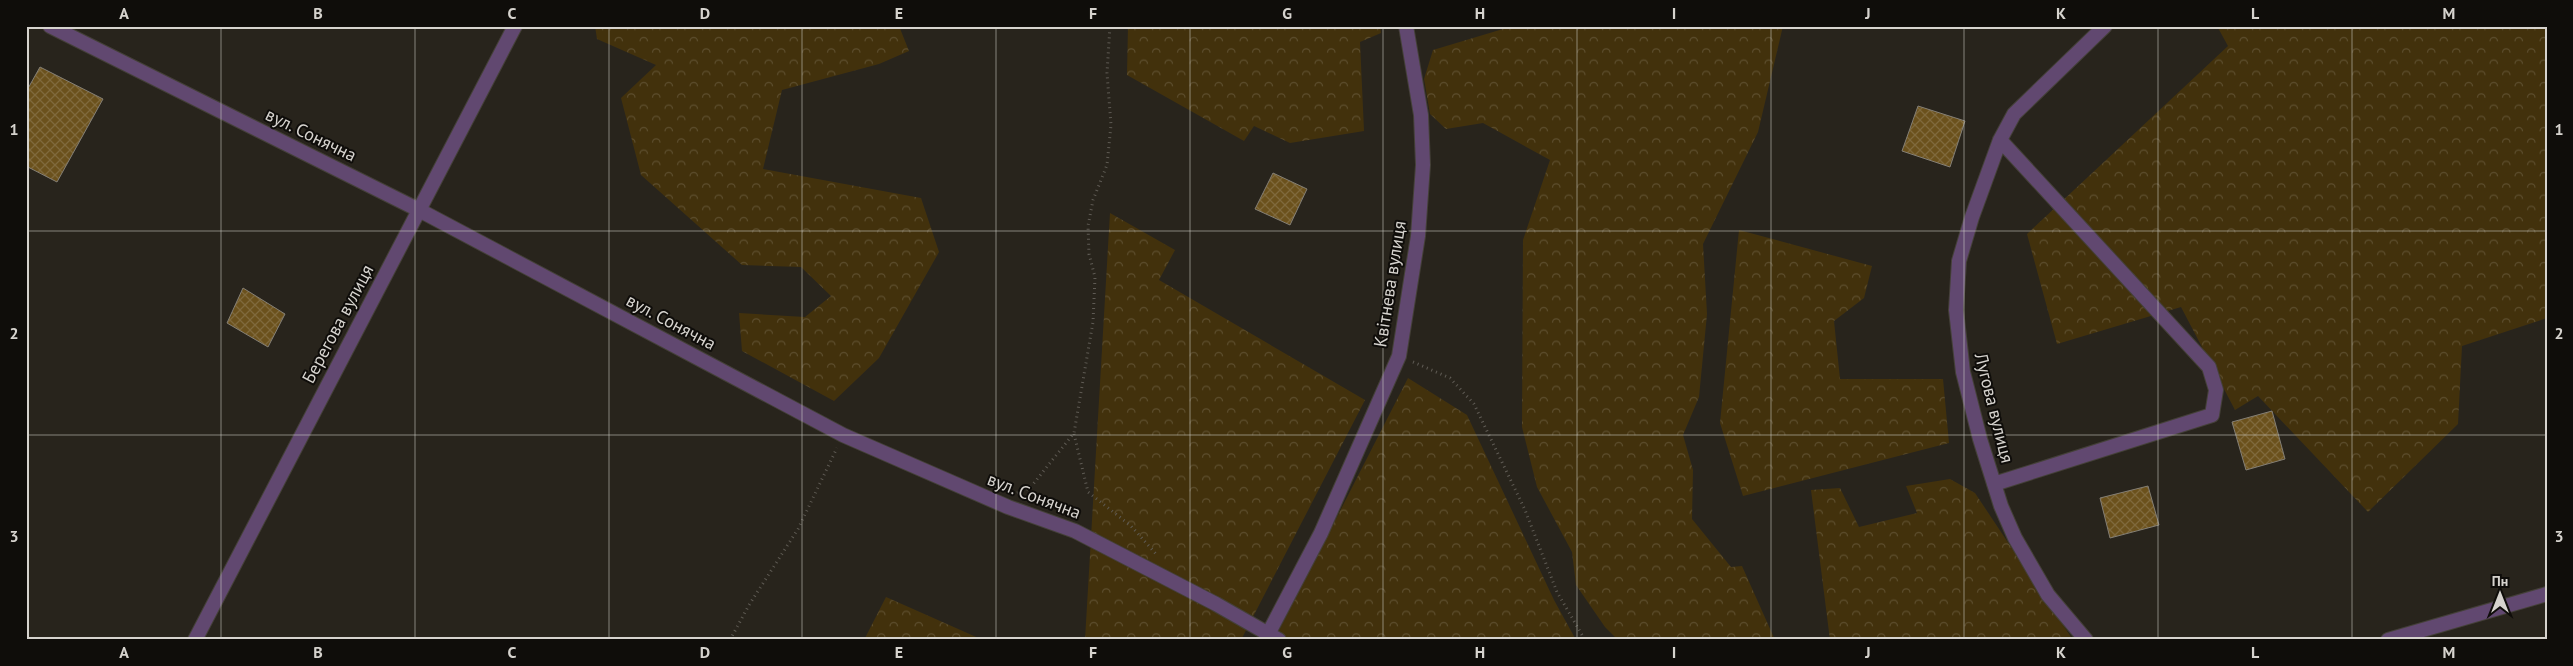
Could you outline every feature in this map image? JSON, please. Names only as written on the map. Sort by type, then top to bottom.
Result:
[{"type":"street","name":"вул. Сонячна","points":[[50,26],[419,210],[843,435],[996,502],[1075,531],[1216,604],[1271,638]]},
{"type":"street","name":"Берегова вулиця","points":[[195,640],[515,26]]},
{"type":"street","name":"Квітнева вулиця","points":[[1271,638],[1321,533],[1398,356],[1418,236],[1422,173],[1420,114],[1406,26]]},
{"type":"street","name":"Лугова вулиця","points":[[2086,640],[2048,594],[2015,538],[1994,484],[1980,440],[1963,372],[1956,310],[1959,261],[1972,216],[2000,140],[2014,114],[2105,26]]},
{"type":"street","points":[[1994,484],[2212,415],[2216,390],[2209,367],[2000,140]]},
{"type":"street","points":[[2388,640],[2547,594]]},
{"type":"path","points":[[1110,26],[1107,73],[1111,125],[1107,165],[1093,200],[1088,226],[1089,254],[1094,278],[1093,322],[1074,433],[1088,492],[1131,526],[1146,546],[1160,557]]},
{"type":"path","points":[[1398,356],[1450,378],[1474,404],[1525,510],[1557,592],[1585,640]]},
{"type":"path","points":[[996,502],[1030,488],[1074,433]]},
{"type":"path","points":[[730,640],[749,605],[798,529],[843,435]]},
{"type":"green space","points":[[595,26],[899,26],[909,51],[879,64],[782,90],[763,169],[921,198],[939,252],[879,358],[834,401],[742,351],[739,313],[805,317],[831,296],[801,267],[742,265],[641,175],[621,98],[656,65],[597,39]]},
{"type":"green space","points":[[1128,26],[1380,26],[1381,33],[1360,42],[1364,131],[1290,143],[1254,126],[1244,141],[1127,75]]},
{"type":"green space","points":[[1513,26],[1783,26],[1758,132],[1703,244],[1707,314],[1699,397],[1683,435],[1693,470],[1692,519],[1731,567],[1742,566],[1775,640],[1618,640],[1605,627],[1576,585],[1572,552],[1537,487],[1522,427],[1523,240],[1550,160],[1483,123],[1446,129],[1430,114],[1424,79],[1433,50]]},
{"type":"green space","points":[[2217,26],[2547,26],[2547,318],[2462,346],[2458,424],[2368,512],[2258,396],[2235,410],[2181,307],[2057,344],[2027,234],[2228,46]]},
{"type":"green space","points":[[1110,213],[1175,250],[1159,280],[1365,400],[1241,640],[1085,640]]},
{"type":"green space","points":[[1739,230],[1872,266],[1864,298],[1834,321],[1840,379],[1943,379],[1949,443],[1743,496],[1720,423]]},
{"type":"green space","points":[[1408,378],[1467,415],[1554,600],[1576,640],[1274,640]]},
{"type":"green space","points":[[1950,479],[1975,493],[2073,640],[1830,640],[1811,490],[1840,488],[1859,527],[1917,513],[1906,486]]},
{"type":"green space","points":[[886,597],[983,640],[864,640]]},
{"type":"building","points":[[40,67],[103,99],[57,182],[26,166],[26,92]]},
{"type":"building","points":[[1918,106],[1965,121],[1950,167],[1902,151]]},
{"type":"building","points":[[1273,173],[1307,189],[1290,225],[1255,209]]},
{"type":"building","points":[[243,288],[285,314],[268,347],[227,323]]},
{"type":"building","points":[[2272,411],[2285,459],[2246,470],[2232,422]]},
{"type":"building","points":[[2148,486],[2159,525],[2110,538],[2100,498]]}]
